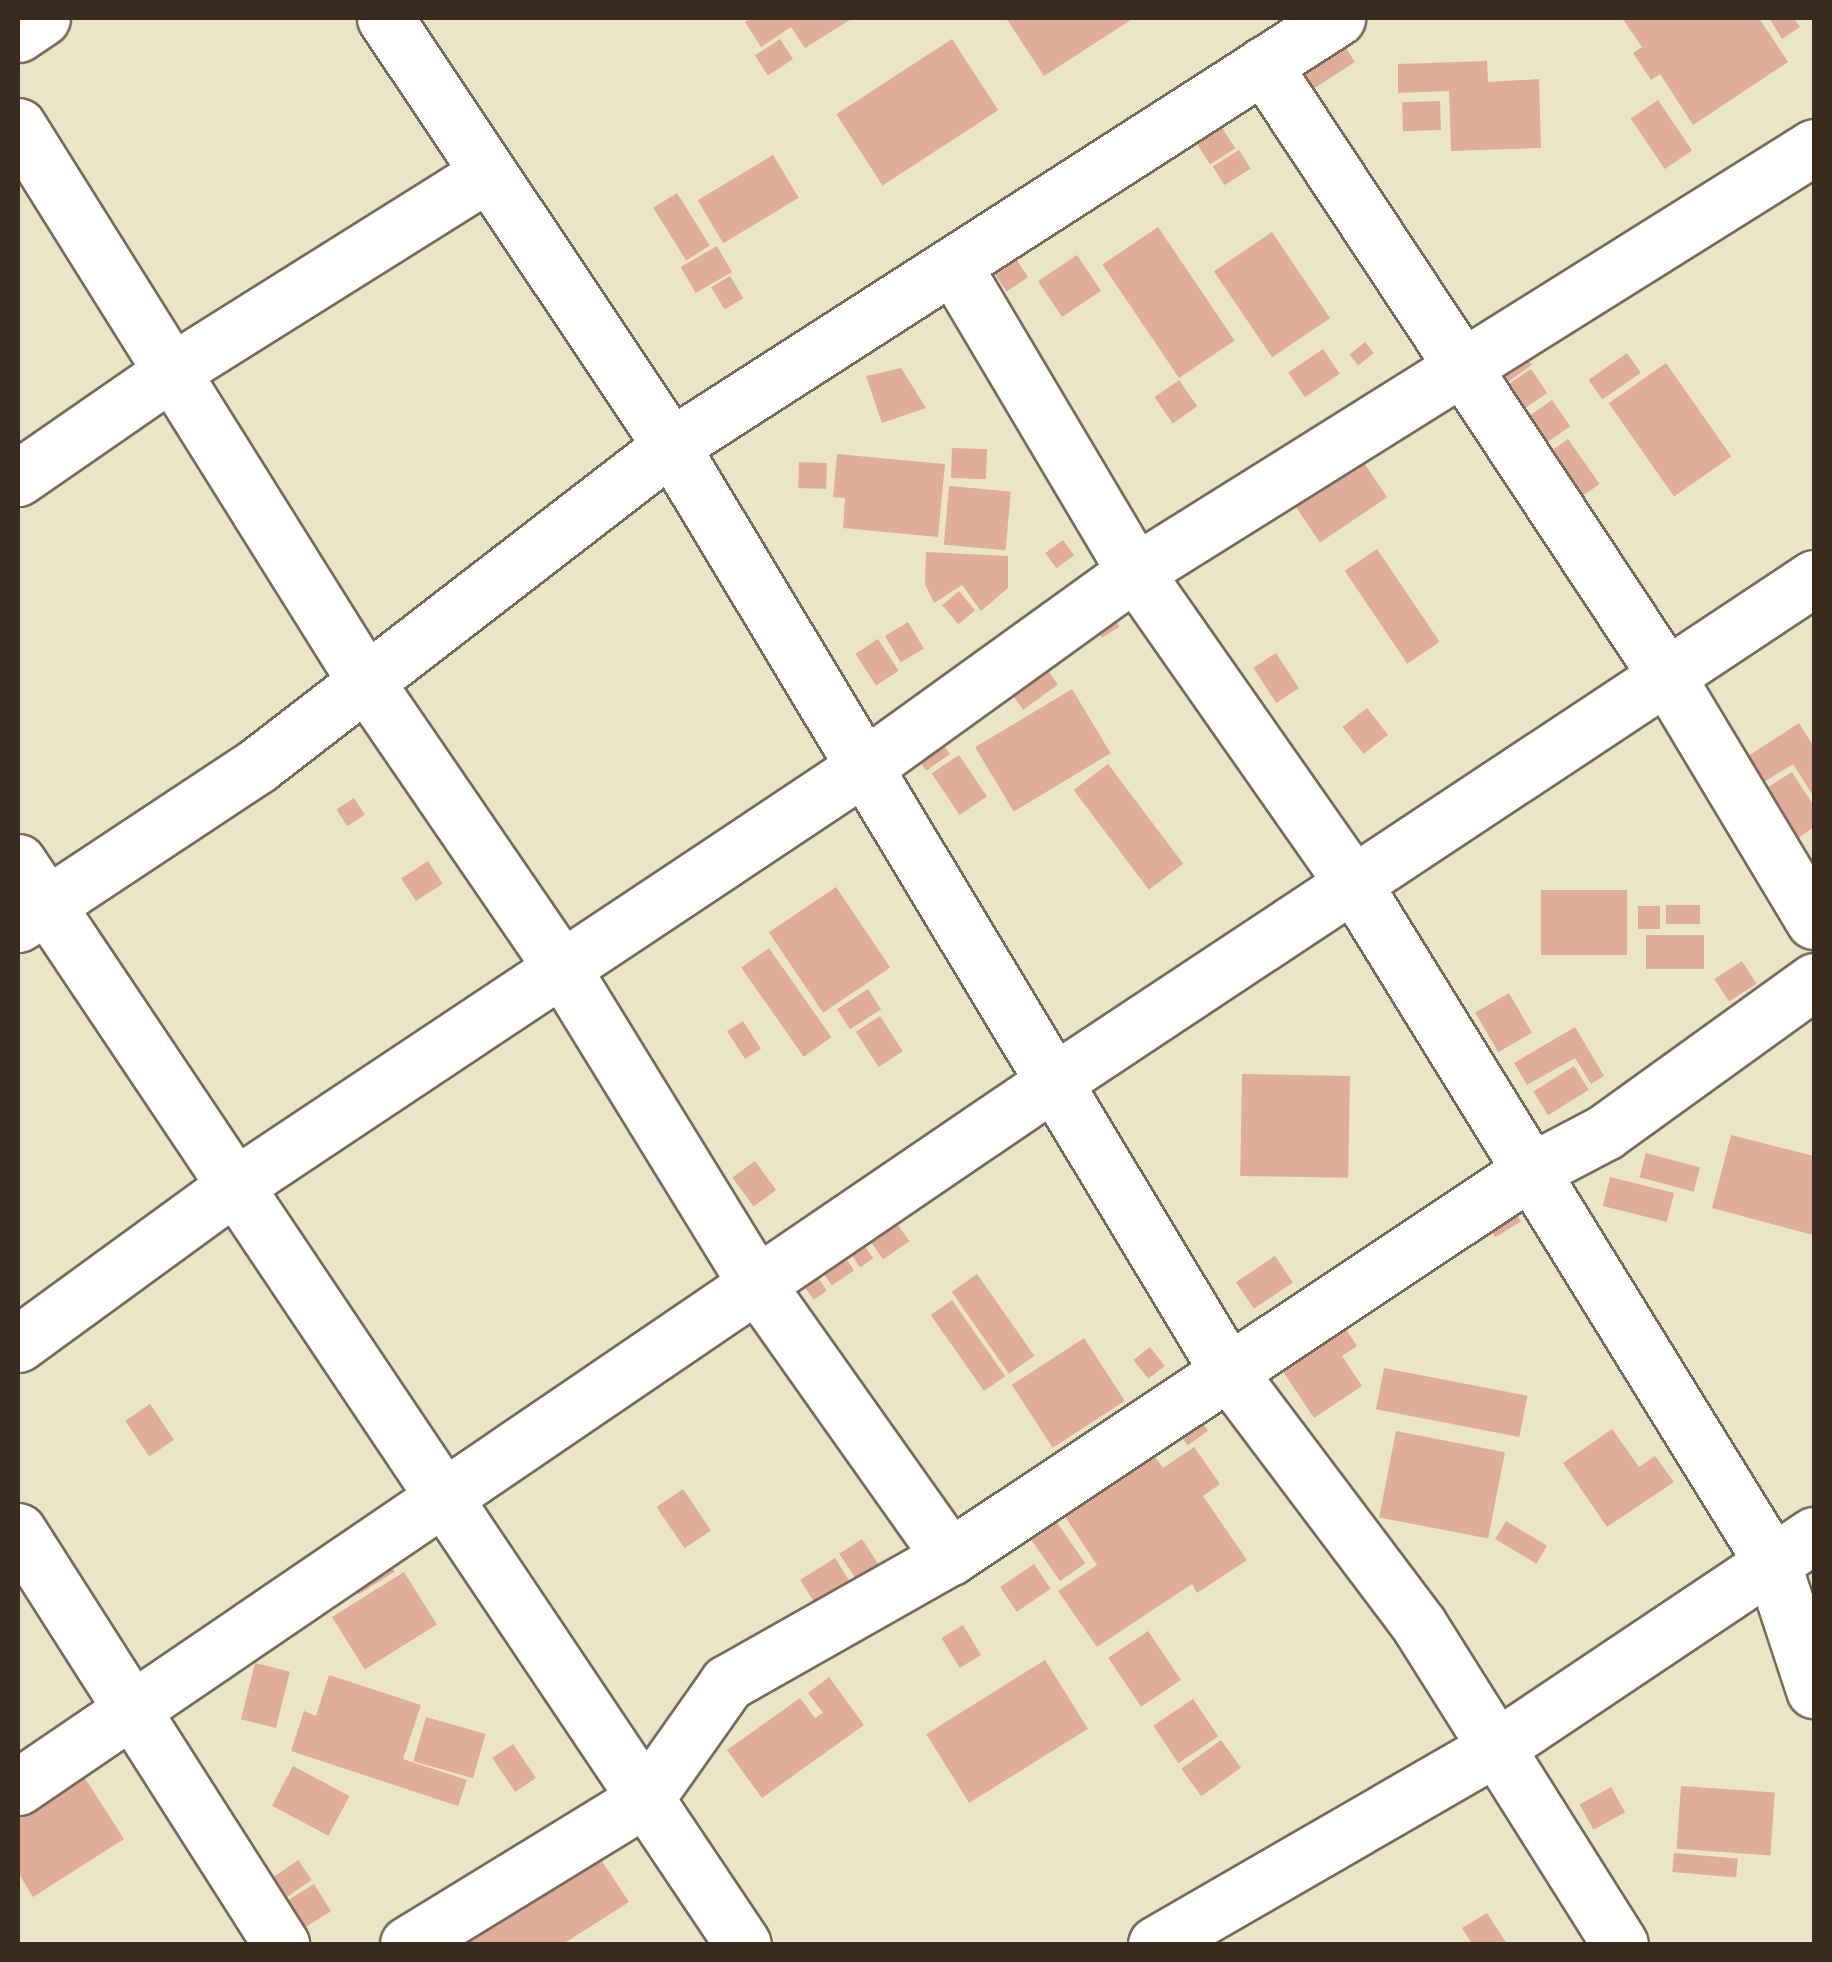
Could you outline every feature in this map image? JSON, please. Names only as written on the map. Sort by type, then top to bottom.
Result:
[{"type":"street","points":[[18,34],[42,18]]},
{"type":"street","points":[[385,18],[671,446],[1058,1079],[1227,1370],[1420,1625],[1620,1944]]},
{"type":"street","points":[[743,1944],[236,1185],[26,897],[258,765],[671,446],[1337,18]]},
{"type":"street","points":[[1262,65],[1666,675],[1814,920]]},
{"type":"street","points":[[18,126],[366,682],[562,968],[756,1283],[950,1557]]},
{"type":"street","points":[[18,1344],[236,1185],[866,765],[1135,572],[1814,148]]},
{"type":"street","points":[[18,478],[171,372],[487,174]]},
{"type":"street","points":[[953,265],[1135,572],[1353,883],[1527,1173],[1793,1548],[1814,1690]]},
{"type":"street","points":[[18,1787],[443,1494],[1058,1079],[1814,578]]},
{"type":"street","points":[[408,1944],[646,1798],[727,1683],[950,1557],[1527,1173],[1605,1132],[1814,981]]},
{"type":"street","points":[[18,1531],[128,1711],[280,1944]]},
{"type":"street","points":[[1156,1944],[1215,1930],[1793,1548]]},
{"type":"building","points":[[751,18],[853,18],[805,48],[791,27],[761,47],[745,22]]},
{"type":"building","points":[[1006,18],[1134,18],[1044,76]]},
{"type":"building","points":[[1622,18],[1759,18],[1788,62],[1693,125],[1660,74],[1651,80],[1633,53],[1642,47]]},
{"type":"building","points":[[1769,18],[1794,18],[1800,27],[1782,39]]},
{"type":"building","points":[[1338,36],[1355,62],[1308,92],[1291,66]]},
{"type":"building","points":[[780,39],[793,59],[768,75],[755,55]]},
{"type":"building","points":[[952,39],[998,110],[883,185],[836,114]]},
{"type":"building","points":[[1487,61],[1488,82],[1539,79],[1541,148],[1451,151],[1449,91],[1398,93],[1398,64]]},
{"type":"building","points":[[1658,100],[1692,151],[1665,169],[1631,118]]},
{"type":"building","points":[[1440,101],[1441,130],[1403,131],[1402,102]]},
{"type":"building","points":[[1219,123],[1235,148],[1210,164],[1194,139]]},
{"type":"building","points":[[1239,150],[1251,169],[1224,185],[1213,166]]},
{"type":"building","points":[[773,155],[799,198],[723,243],[698,200]]},
{"type":"building","points":[[677,193],[710,246],[686,260],[653,208]]},
{"type":"building","points":[[1158,227],[1235,341],[1179,378],[1102,264]]},
{"type":"building","points":[[1272,232],[1330,318],[1272,357],[1214,271]]},
{"type":"building","points":[[717,246],[732,272],[696,293],[681,267]]},
{"type":"building","points":[[1012,253],[1028,277],[1007,292],[990,268]]},
{"type":"building","points":[[1077,255],[1101,291],[1062,317],[1038,281]]},
{"type":"building","points":[[730,276],[743,298],[725,310],[711,287]]},
{"type":"building","points":[[1365,342],[1374,353],[1358,365],[1349,355]]},
{"type":"building","points":[[1516,343],[1532,365],[1500,388],[1484,367]]},
{"type":"building","points":[[1323,349],[1340,374],[1305,397],[1288,372]]},
{"type":"building","points":[[1627,353],[1641,373],[1602,400],[1588,380]]},
{"type":"building","points":[[1666,363],[1731,456],[1674,497],[1609,403]]},
{"type":"building","points":[[901,368],[926,408],[882,423],[866,376]]},
{"type":"building","points":[[1531,369],[1547,393],[1515,415],[1499,391]]},
{"type":"building","points":[[1179,380],[1197,406],[1173,423],[1154,397]]},
{"type":"building","points":[[1552,400],[1570,426],[1537,450],[1518,424]]},
{"type":"building","points":[[1568,439],[1600,484],[1574,502],[1543,457]]},
{"type":"building","points":[[952,448],[987,449],[986,479],[951,478]]},
{"type":"building","points":[[837,454],[945,464],[938,537],[843,528],[845,498],[833,497]]},
{"type":"building","points":[[1362,460],[1387,497],[1320,543],[1295,505]]},
{"type":"building","points":[[799,462],[827,463],[826,489],[798,488]]},
{"type":"building","points":[[949,486],[1011,491],[1006,550],[944,545]]},
{"type":"building","points":[[1063,540],[1074,555],[1056,568],[1045,553]]},
{"type":"building","points":[[1377,549],[1440,642],[1407,664],[1345,571]]},
{"type":"building","points":[[926,552],[1008,556],[1008,588],[981,611],[962,585],[934,603],[925,584]]},
{"type":"building","points":[[959,591],[975,610],[958,624],[942,605]]},
{"type":"building","points":[[1108,608],[1120,627],[1102,638],[1090,619]]},
{"type":"building","points":[[908,622],[924,649],[901,662],[885,636]]},
{"type":"building","points":[[878,639],[899,671],[876,686],[855,654]]},
{"type":"building","points":[[1276,653],[1299,688],[1276,703],[1253,668]]},
{"type":"building","points":[[1041,661],[1058,684],[1023,710],[1006,686]]},
{"type":"building","points":[[1072,689],[1111,753],[1014,811],[975,747]]},
{"type":"building","points":[[1367,708],[1388,735],[1364,754],[1343,727]]},
{"type":"building","points":[[1799,723],[1814,747],[1814,797],[1793,764],[1759,785],[1742,760]]},
{"type":"building","points":[[931,727],[950,754],[926,771],[907,744]]},
{"type":"building","points":[[959,755],[987,796],[960,815],[932,773]]},
{"type":"building","points":[[1108,764],[1183,864],[1149,890],[1074,790]]},
{"type":"building","points":[[1792,772],[1814,806],[1814,827],[1797,839],[1765,789]]},
{"type":"building","points":[[354,798],[365,815],[347,826],[336,809]]},
{"type":"building","points":[[428,861],[443,884],[416,901],[401,878]]},
{"type":"building","points":[[836,887],[890,967],[823,1013],[769,932]]},
{"type":"building","points":[[1541,890],[1627,890],[1627,955],[1541,955]]},
{"type":"building","points":[[1666,905],[1700,905],[1700,924],[1666,924]]},
{"type":"building","points":[[1638,906],[1660,906],[1660,929],[1638,929]]},
{"type":"building","points":[[1646,935],[1704,935],[1704,969],[1646,969]]},
{"type":"building","points":[[769,948],[832,1037],[804,1057],[741,968]]},
{"type":"building","points":[[1742,961],[1757,984],[1729,1002],[1714,979]]},
{"type":"building","points":[[868,989],[881,1009],[850,1029],[837,1009]]},
{"type":"building","points":[[1509,993],[1532,1033],[1498,1052],[1475,1013]]},
{"type":"building","points":[[880,1016],[903,1051],[879,1067],[856,1032]]},
{"type":"building","points":[[743,1021],[761,1049],[745,1059],[727,1031]]},
{"type":"building","points":[[1575,1027],[1604,1076],[1591,1084],[1575,1058],[1527,1085],[1514,1063]]},
{"type":"building","points":[[1574,1066],[1589,1090],[1548,1115],[1533,1091]]},
{"type":"building","points":[[1242,1074],[1350,1076],[1348,1178],[1240,1176]]},
{"type":"building","points":[[1731,1135],[1814,1156],[1813,1235],[1712,1208]]},
{"type":"building","points":[[1646,1153],[1700,1167],[1694,1192],[1640,1177]]},
{"type":"building","points":[[755,1161],[776,1190],[754,1207],[732,1177]]},
{"type":"building","points":[[1610,1177],[1674,1193],[1667,1222],[1603,1206]]},
{"type":"building","points":[[1509,1202],[1521,1222],[1495,1237],[1483,1217]]},
{"type":"building","points":[[891,1215],[909,1241],[883,1260],[865,1233]]},
{"type":"building","points":[[858,1237],[873,1258],[860,1267],[845,1246]]},
{"type":"building","points":[[839,1248],[854,1270],[832,1285],[817,1263]]},
{"type":"building","points":[[1275,1256],[1293,1283],[1254,1309],[1236,1282]]},
{"type":"building","points":[[977,1274],[1034,1356],[1009,1374],[952,1292]]},
{"type":"building","points":[[816,1275],[827,1291],[814,1300],[803,1284]]},
{"type":"building","points":[[952,1300],[1005,1376],[984,1391],[931,1315]]},
{"type":"building","points":[[1335,1313],[1357,1346],[1342,1356],[1362,1386],[1314,1418],[1272,1355]]},
{"type":"building","points":[[1084,1338],[1125,1401],[1053,1448],[1012,1385]]},
{"type":"building","points":[[1150,1347],[1165,1366],[1148,1379],[1133,1360]]},
{"type":"building","points":[[1384,1368],[1527,1396],[1519,1437],[1376,1409]]},
{"type":"building","points":[[150,1404],[174,1440],[149,1456],[125,1421]]},
{"type":"building","points":[[1192,1409],[1208,1431],[1188,1446],[1172,1424]]},
{"type":"building","points":[[1612,1429],[1639,1467],[1655,1456],[1674,1482],[1607,1527],[1563,1463]]},
{"type":"building","points":[[1396,1431],[1505,1452],[1488,1539],[1379,1517]]},
{"type":"building","points":[[1148,1447],[1163,1468],[1194,1447],[1220,1484],[1203,1496],[1247,1560],[1197,1593],[1192,1584],[1097,1647],[1058,1591],[1097,1565],[1058,1506]]},
{"type":"building","points":[[683,1489],[711,1530],[684,1548],[656,1507]]},
{"type":"building","points":[[1051,1514],[1085,1563],[1060,1581],[1026,1532]]},
{"type":"building","points":[[1506,1521],[1547,1546],[1536,1564],[1495,1539]]},
{"type":"building","points":[[862,1539],[878,1564],[856,1579],[839,1554]]},
{"type":"building","points":[[383,1553],[395,1572],[358,1594],[347,1576]]},
{"type":"building","points":[[835,1558],[850,1582],[815,1603],[800,1580]]},
{"type":"building","points":[[1034,1564],[1051,1589],[1017,1612],[1000,1587]]},
{"type":"building","points":[[404,1572],[437,1625],[365,1670],[332,1617]]},
{"type":"building","points":[[963,1625],[981,1655],[960,1668],[942,1638]]},
{"type":"building","points":[[1148,1631],[1181,1680],[1141,1707],[1108,1658]]},
{"type":"building","points":[[1045,1660],[1088,1729],[969,1803],[926,1734]]},
{"type":"building","points":[[255,1663],[290,1672],[276,1728],[241,1719]]},
{"type":"building","points":[[329,1675],[421,1705],[403,1759],[467,1780],[458,1806],[291,1751],[304,1711],[316,1716]]},
{"type":"building","points":[[829,1677],[864,1725],[762,1798],[727,1750],[800,1698],[815,1718],[823,1713],[808,1693]]},
{"type":"building","points":[[1193,1699],[1218,1736],[1178,1763],[1153,1726]]},
{"type":"building","points":[[426,1717],[486,1734],[473,1778],[413,1761]]},
{"type":"building","points":[[1221,1740],[1241,1768],[1201,1796],[1181,1769]]},
{"type":"building","points":[[513,1744],[536,1778],[515,1792],[492,1758]]},
{"type":"building","points":[[293,1766],[350,1796],[328,1836],[272,1806]]},
{"type":"building","points":[[81,1772],[124,1839],[33,1897],[18,1872],[18,1812]]},
{"type":"building","points":[[1681,1786],[1775,1793],[1770,1855],[1677,1849]]},
{"type":"building","points":[[1611,1787],[1625,1812],[1594,1830],[1580,1804]]},
{"type":"building","points":[[586,1837],[629,1902],[563,1944],[420,1944]]},
{"type":"building","points":[[1674,1853],[1738,1859],[1736,1878],[1672,1872]]},
{"type":"building","points":[[298,1860],[312,1880],[280,1902],[266,1882]]},
{"type":"building","points":[[314,1884],[331,1911],[300,1931],[283,1904]]},
{"type":"building","points":[[1487,1913],[1507,1944],[1472,1944],[1462,1928]]}]
